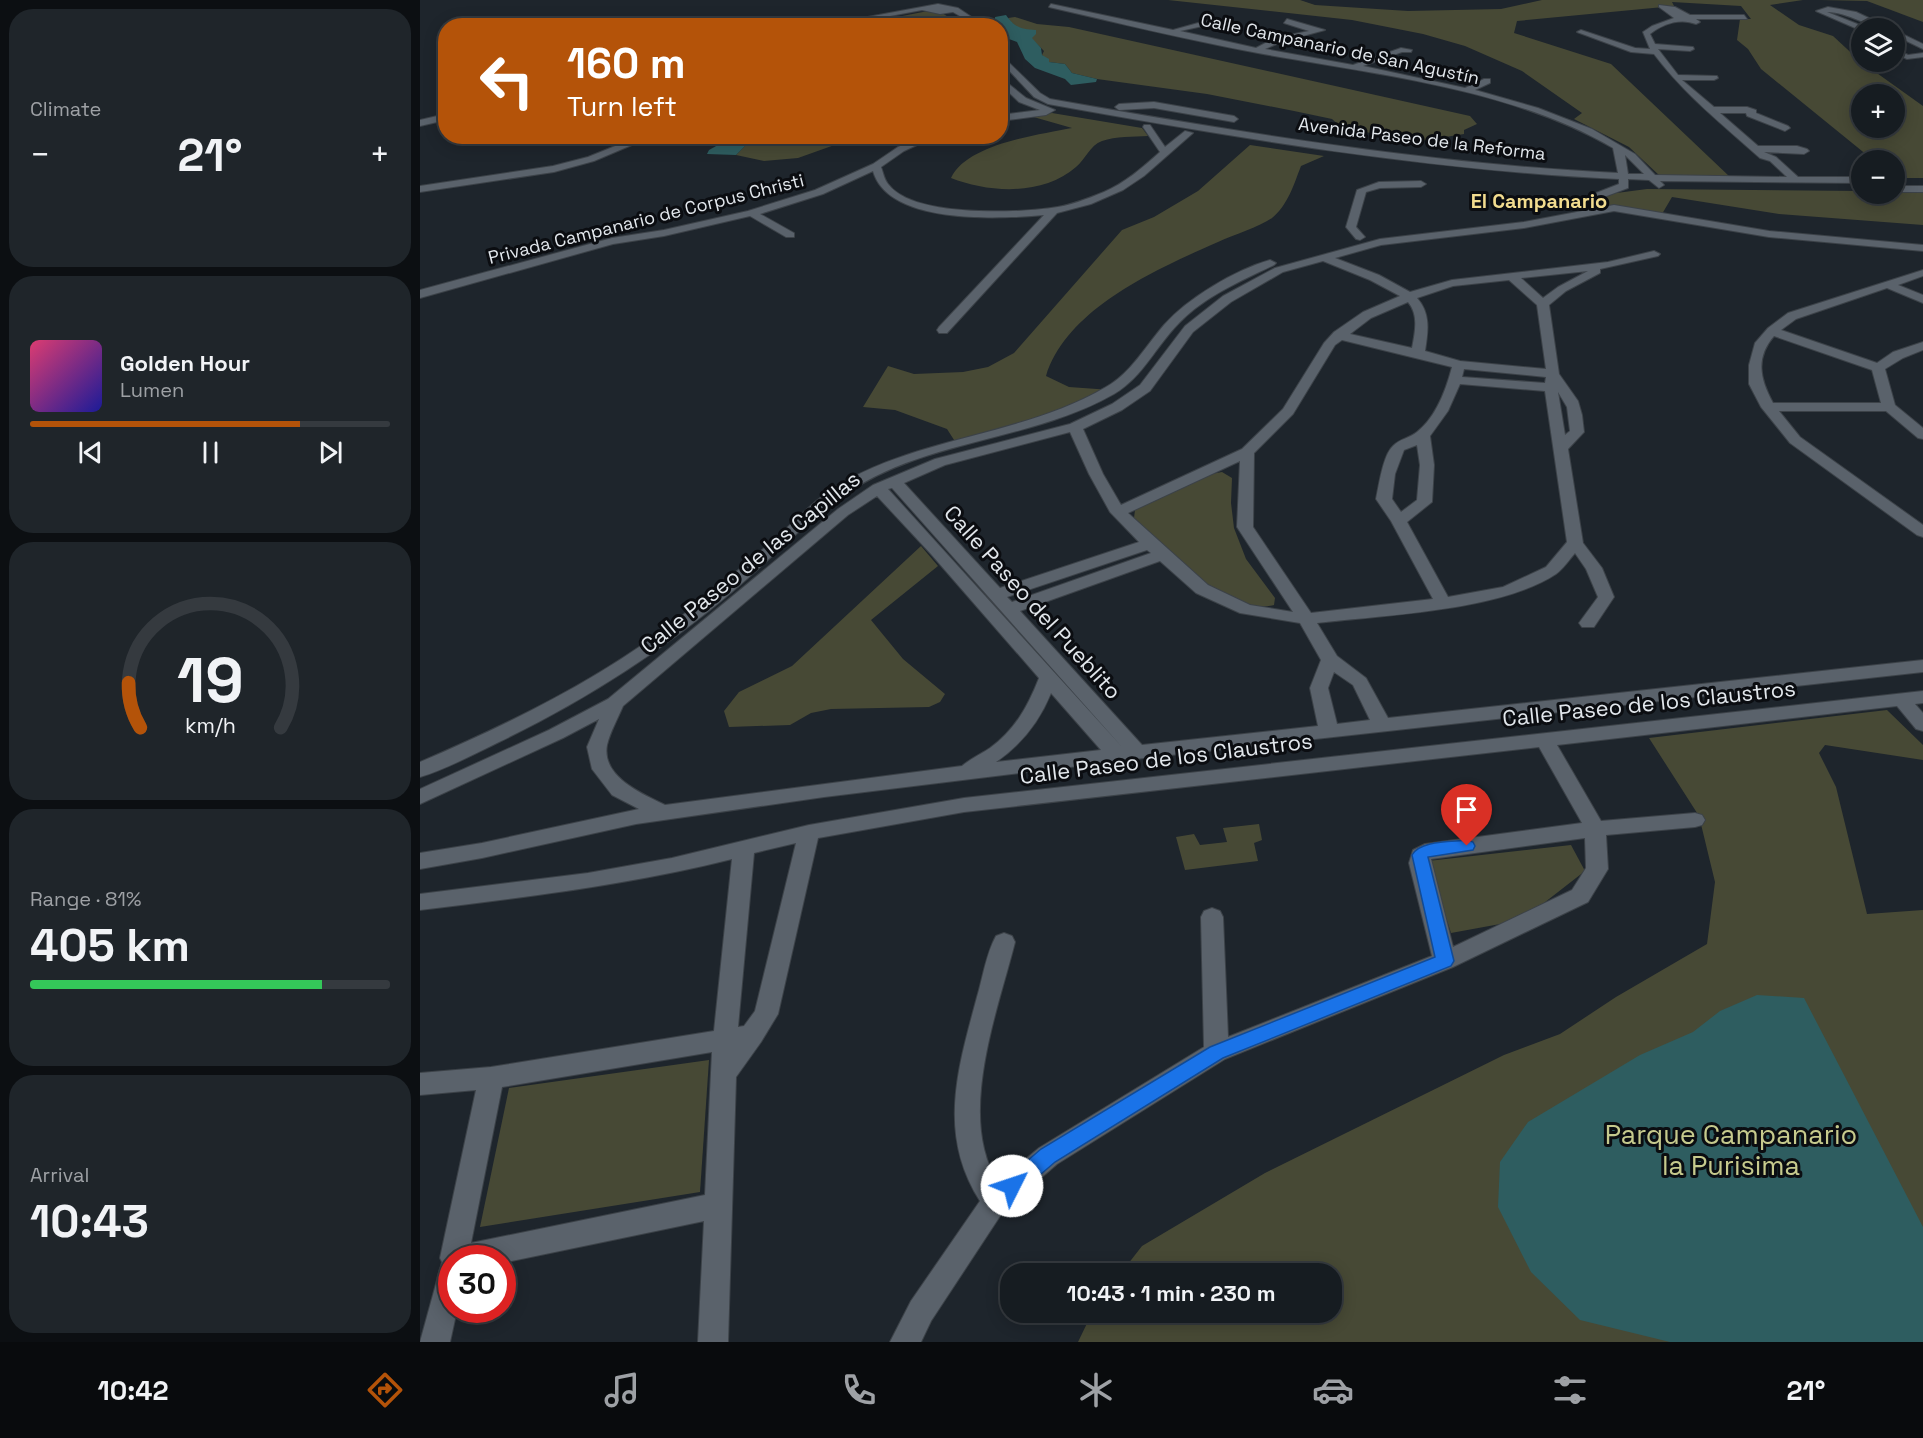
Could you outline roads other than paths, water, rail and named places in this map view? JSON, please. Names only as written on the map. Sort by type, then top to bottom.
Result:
[{"type":"street","points":[[886,18],[946,4],[956,6],[956,9],[970,18]]},
{"type":"street","name":"Calle Campanario de San Agustín","points":[[1051,6],[1257,50],[1354,67],[1515,103],[1570,121],[1616,145],[1640,160],[1657,182]]},
{"type":"street","points":[[871,18],[927,9],[953,18]]},
{"type":"street","points":[[940,12],[956,9]]},
{"type":"street","points":[[1851,24],[1820,11],[1839,10],[1861,18]]},
{"type":"street","points":[[1833,16],[1853,15]]},
{"type":"street","points":[[1744,17],[1714,16],[1685,19],[1666,23],[1646,33],[1654,50],[1676,78],[1760,153],[1773,159],[1796,180]]},
{"type":"street","points":[[1666,23],[1697,25],[1685,19]]},
{"type":"street","points":[[1257,50],[1278,40],[1319,30],[1287,21]]},
{"type":"street","points":[[1172,31],[1209,22]]},
{"type":"street","points":[[1581,32],[1634,50],[1654,50]]},
{"type":"street","points":[[1905,38],[1923,47]]},
{"type":"street","points":[[1354,67],[1401,50],[1410,51],[1364,70]]},
{"type":"street","points":[[1905,56],[1912,58],[1923,55]]},
{"type":"street","points":[[1912,58],[1921,68]]},
{"type":"street","name":"Avenida Paseo de la Reforma","points":[[1008,64],[1037,95],[1048,101],[1263,136],[1411,157],[1624,181]]},
{"type":"street","points":[[1676,78],[1715,79],[1706,74]]},
{"type":"street","points":[[1465,91],[1487,81]]},
{"type":"street","name":"Avenida Paseo de la Reforma","points":[[1008,88],[1031,106],[1053,111],[1252,144],[1406,165],[1564,181],[1851,189]]},
{"type":"street","points":[[1008,111],[1048,101]]},
{"type":"street","points":[[1093,116],[1102,111],[1130,105],[1154,105],[1245,121]]},
{"type":"street","points":[[1008,117],[1053,111]]},
{"type":"street","points":[[1712,112],[1750,114],[1785,128]]},
{"type":"street","points":[[420,123],[438,119]]},
{"type":"street","points":[[1252,144],[1263,136],[1257,125]]},
{"type":"street","points":[[1147,127],[1164,152]]},
{"type":"street","points":[[876,166],[880,181],[895,196],[932,209],[1006,214],[1053,211],[1111,193],[1136,178],[1188,133]]},
{"type":"street","points":[[420,189],[554,169],[591,159],[629,144]]},
{"type":"street","name":"Privada Campanario de Corpus Christi","points":[[420,294],[612,241],[664,233],[751,213],[819,192],[876,166],[901,149],[913,144]]},
{"type":"street","points":[[420,770],[543,713],[617,672],[726,589],[826,500],[845,487],[900,461],[956,442],[1004,432],[1097,398],[1130,378],[1176,320],[1223,285],[1284,257],[1360,237],[1543,214],[1585,190],[1624,181],[1616,145]]},
{"type":"street","points":[[1760,153],[1804,153],[1796,145]]},
{"type":"street","points":[[1760,153],[1758,159],[1778,180]]},
{"type":"street","name":"Avenida Paseo de la Reforma","points":[[1657,182],[1851,180]]},
{"type":"street","points":[[1905,180],[1923,180]]},
{"type":"street","points":[[1564,181],[1585,190]]},
{"type":"street","points":[[1360,237],[1351,227],[1362,190],[1379,185],[1421,184]]},
{"type":"street","points":[[1905,189],[1923,189]]},
{"type":"street","name":"Calle Paseo de las Capillas","points":[[420,797],[556,734],[615,703],[843,512],[886,485],[940,462],[1075,427],[1117,407],[1144,388],[1189,329],[1227,300],[1279,270],[1380,242],[1524,225],[1609,208],[1769,234],[1912,263]]},
{"type":"street","points":[[943,330],[1053,211]]},
{"type":"street","points":[[751,213],[790,235]]},
{"type":"street","points":[[1006,214],[1036,230]]},
{"type":"street","points":[[1923,248],[1912,263],[1889,285],[1792,316],[1772,331],[1759,346],[1755,365],[1756,384],[1768,407],[1796,440],[1923,532]]},
{"type":"street","points":[[1339,253],[1416,294],[1421,314],[1418,353]]},
{"type":"street","points":[[1118,512],[1247,452],[1288,411],[1329,343],[1367,315],[1416,294],[1452,283],[1608,265],[1654,254]]},
{"type":"street","points":[[1322,257],[1416,294]]},
{"type":"street","points":[[1543,304],[1562,290],[1608,265]]},
{"type":"street","points":[[1510,275],[1543,304],[1556,383],[1560,448],[1575,543],[1594,568],[1606,597],[1588,623]]},
{"type":"street","points":[[1889,285],[1923,299]]},
{"type":"street","points":[[1772,331],[1878,368]]},
{"type":"street","points":[[1338,335],[1459,365],[1556,383],[1574,404],[1577,432],[1560,448]]},
{"type":"street","points":[[1878,368],[1898,355],[1923,346]]},
{"type":"street","points":[[1443,603],[1399,521],[1384,499],[1388,474],[1398,447],[1423,436],[1433,423],[1456,380],[1459,365]]},
{"type":"street","points":[[1878,368],[1889,406],[1923,435]]},
{"type":"street","points":[[1456,380],[1556,383]]},
{"type":"street","points":[[1768,407],[1889,406]]},
{"type":"street","points":[[1075,427],[1096,474],[1118,512],[1202,589],[1215,597],[1246,609],[1306,619],[1443,603],[1508,591],[1552,570],[1575,543]]},
{"type":"street","points":[[1399,521],[1424,502],[1427,465],[1423,436]]},
{"type":"street","points":[[1247,452],[1245,527],[1306,619],[1330,660],[1360,682],[1383,726]]},
{"type":"street","name":"Calle Paseo del Pueblito","points":[[886,485],[977,572],[1008,609],[1048,678],[1117,756]]},
{"type":"street","name":"Calle Paseo del Pueblito","points":[[886,485],[960,578],[1138,753]]},
{"type":"street","points":[[996,595],[1156,549]]},
{"type":"street","points":[[1008,609],[1156,549]]},
{"type":"street","points":[[960,578],[977,572]]},
{"type":"street","points":[[1329,731],[1319,687],[1330,660]]},
{"type":"street","name":"Calle Paseo de los Claustros","points":[[420,861],[460,856],[661,812],[962,773],[1923,666]]},
{"type":"street","points":[[962,773],[996,754],[1024,729],[1039,703],[1048,678]]},
{"type":"street","points":[[1767,684],[1791,711]]},
{"type":"street","name":"Calle Paseo de los Claustros","points":[[420,902],[588,881],[672,866],[809,832],[964,806],[1923,697]]},
{"type":"street","points":[[1902,700],[1923,725]]},
{"type":"street","points":[[615,703],[597,747],[602,769],[619,790],[661,812]]},
{"type":"street","points":[[905,1342],[921,1311],[995,1201],[1048,1156],[1216,1052],[1445,961],[1580,897],[1597,869],[1595,829],[1544,739]]},
{"type":"street","points":[[1165,750],[1167,782]]},
{"type":"street","points":[[1080,760],[1083,792]]},
{"type":"street","points":[[1445,961],[1420,855],[1425,852],[1595,829],[1695,820]]},
{"type":"street","points":[[725,1073],[766,1014],[809,832]]},
{"type":"street","points":[[713,1342],[725,1039],[744,847]]},
{"type":"street","points":[[1212,917],[1216,1052]]},
{"type":"street","points":[[995,1201],[978,1175],[968,1147],[967,1110],[971,1074],[1004,942]]},
{"type":"street","points":[[420,1084],[491,1078],[753,1035]]},
{"type":"street","points":[[457,1245],[491,1078]]},
{"type":"street","points":[[516,1247],[717,1205]]},
{"type":"street","points":[[435,1342],[439,1323]]},
{"type":"district","name":"El Campanario","points":[[1539,201]]},
{"type":"park label","name":"Parque Campanario la Purisima","points":[[1731,1150]]}]
